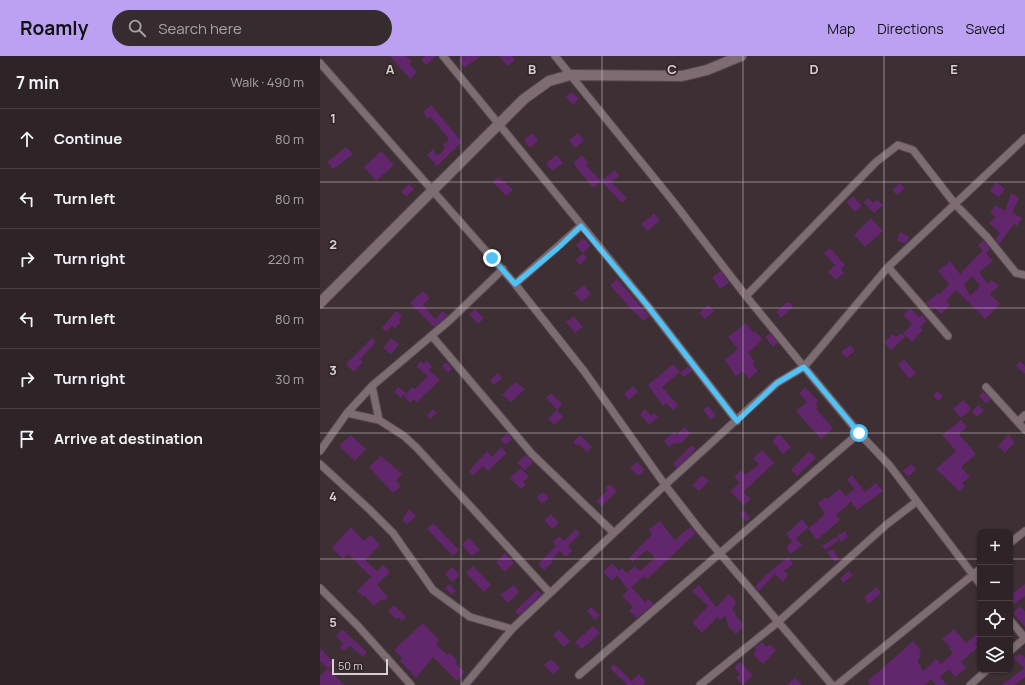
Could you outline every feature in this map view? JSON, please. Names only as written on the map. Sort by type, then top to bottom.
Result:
[{"type":"street","points":[[442,56],[647,305],[737,421]]},
{"type":"street","points":[[555,56],[672,200],[746,296],[804,367],[859,433],[890,466],[977,580]]},
{"type":"street","points":[[320,303],[524,99],[549,81],[570,75],[682,76],[707,70],[741,56]]},
{"type":"street","points":[[320,63],[515,284],[584,371],[665,485],[720,555],[832,685]]},
{"type":"street","points":[[465,685],[512,629],[665,485],[777,383],[804,367],[888,267],[1025,138]]},
{"type":"street","points":[[746,296],[876,162],[898,145],[913,150],[955,204],[987,237],[1016,273],[1025,275]]},
{"type":"street","points":[[515,284],[558,248],[581,226]]},
{"type":"street","points":[[888,267],[948,336]]},
{"type":"street","points":[[320,451],[347,412],[372,386],[432,336],[503,270]]},
{"type":"street","points":[[432,336],[532,454],[614,533]]},
{"type":"street","points":[[372,386],[379,420]]},
{"type":"street","points":[[986,387],[1025,430]]},
{"type":"street","points":[[347,412],[379,420],[404,436],[417,448],[550,594]]},
{"type":"street","points":[[1018,422],[1025,415]]},
{"type":"street","points":[[579,675],[720,555],[859,433]]},
{"type":"street","points":[[320,464],[393,533],[433,590],[470,617],[512,629]]},
{"type":"street","points":[[700,685],[778,622],[886,525],[916,502]]},
{"type":"street","points":[[1013,542],[1024,534]]},
{"type":"street","points":[[837,685],[977,572]]},
{"type":"street","points":[[320,588],[358,626],[411,685]]},
{"type":"street","points":[[1013,624],[1025,638],[1013,648]]},
{"type":"street","points":[[970,685],[984,673]]},
{"type":"building","points":[[390,56],[406,56],[412,61],[409,64],[417,72],[410,79]]},
{"type":"building","points":[[425,56],[436,56],[426,65],[421,59]]},
{"type":"building","points":[[463,56],[481,56],[464,68],[459,60]]},
{"type":"building","points":[[499,56],[512,56],[515,60],[507,66]]},
{"type":"building","points":[[572,92],[579,99],[573,105],[566,97]]},
{"type":"building","points":[[431,105],[462,142],[437,166],[427,155],[434,148],[434,152],[438,156],[445,148],[443,145],[449,139],[430,116],[428,119],[423,112]]},
{"type":"building","points":[[532,133],[538,141],[530,148],[524,140]]},
{"type":"building","points":[[578,133],[584,141],[575,148],[569,140]]},
{"type":"building","points":[[346,147],[353,154],[333,169],[327,162]]},
{"type":"building","points":[[381,151],[394,165],[376,181],[364,167]]},
{"type":"building","points":[[557,155],[563,163],[552,171],[546,163]]},
{"type":"building","points":[[582,155],[588,163],[586,165],[601,181],[593,188],[573,163]]},
{"type":"building","points":[[615,170],[619,176],[611,182],[627,198],[622,203],[601,181]]},
{"type":"building","points":[[498,177],[513,190],[506,196],[493,182]]},
{"type":"building","points":[[996,182],[1005,189],[999,197],[990,191]]},
{"type":"building","points":[[899,183],[905,188],[897,195],[892,190]]},
{"type":"building","points":[[409,184],[414,189],[406,197],[401,191]]},
{"type":"building","points":[[1011,193],[1019,198],[1012,213],[1022,218],[1017,226],[1014,224],[999,244],[995,239],[1000,233],[989,223],[996,217],[990,213],[995,205],[1005,211]]},
{"type":"building","points":[[853,196],[862,206],[855,212],[846,202]]},
{"type":"building","points":[[868,198],[873,203],[877,200],[883,205],[874,213],[864,202]]},
{"type":"building","points":[[654,213],[660,220],[648,231],[641,224]]},
{"type":"building","points":[[871,218],[883,231],[865,247],[854,235]]},
{"type":"building","points":[[900,232],[910,237],[905,244],[897,240]]},
{"type":"building","points":[[584,238],[590,246],[583,253],[576,245]]},
{"type":"building","points":[[983,240],[990,249],[986,253],[993,261],[979,272],[988,284],[992,280],[999,286],[990,294],[1000,304],[985,319],[956,290],[946,301],[950,305],[941,314],[934,307],[932,310],[926,303],[938,293],[939,295],[949,284],[938,271],[950,261],[960,274],[983,250],[978,245]],"holes":[[[972,276],[980,286],[970,296],[964,284]]]},
{"type":"building","points":[[830,248],[845,265],[841,269],[844,273],[836,280],[828,272],[835,265],[824,253]]},
{"type":"building","points":[[583,253],[587,258],[580,265],[575,260]]},
{"type":"building","points":[[721,271],[729,283],[720,289],[712,277]]},
{"type":"building","points":[[617,279],[649,316],[644,321],[631,309],[610,285]]},
{"type":"building","points":[[584,285],[591,294],[582,302],[574,293]]},
{"type":"building","points":[[423,291],[430,298],[423,305],[435,319],[443,311],[448,315],[434,327],[410,303]]},
{"type":"building","points":[[786,303],[790,303],[793,307],[781,318],[776,312]]},
{"type":"building","points":[[708,305],[714,311],[705,319],[699,313]]},
{"type":"building","points":[[910,308],[919,317],[922,315],[927,321],[920,327],[923,330],[912,342],[903,334],[912,324],[903,315]]},
{"type":"building","points":[[475,309],[484,318],[478,324],[469,314]]},
{"type":"building","points":[[396,311],[402,316],[399,320],[401,322],[395,328],[392,326],[386,332],[382,328]]},
{"type":"building","points":[[574,316],[583,327],[575,333],[566,322]]},
{"type":"building","points":[[746,323],[754,333],[756,332],[763,339],[748,353],[755,362],[752,364],[758,371],[749,379],[742,371],[736,377],[725,360],[738,349],[728,337]]},
{"type":"building","points":[[770,333],[778,343],[773,347],[765,337]]},
{"type":"building","points":[[901,333],[905,337],[891,350],[884,342],[893,334],[896,337]]},
{"type":"building","points":[[372,338],[376,342],[360,359],[363,362],[354,372],[346,364]]},
{"type":"building","points":[[391,338],[399,344],[391,354],[383,348]]},
{"type":"building","points":[[850,345],[855,351],[846,358],[841,352]]},
{"type":"building","points":[[904,359],[916,373],[909,378],[898,365]]},
{"type":"building","points":[[421,361],[424,364],[427,361],[432,366],[429,370],[440,380],[417,402],[414,399],[410,403],[404,396],[412,387],[415,389],[428,376],[416,366]]},
{"type":"building","points":[[1020,361],[1025,366],[1025,374],[1016,366]]},
{"type":"building","points":[[446,362],[452,368],[448,373],[442,366]]},
{"type":"building","points":[[673,364],[680,372],[662,387],[678,405],[673,410],[666,403],[663,406],[648,385]]},
{"type":"building","points":[[688,366],[692,371],[684,377],[680,373]]},
{"type":"building","points":[[498,373],[502,378],[494,385],[490,380]]},
{"type":"building","points":[[515,382],[525,389],[511,402],[502,395]]},
{"type":"building","points":[[633,386],[638,392],[629,400],[624,394]]},
{"type":"building","points":[[398,387],[406,393],[401,398],[394,392]]},
{"type":"building","points":[[805,387],[818,401],[815,404],[818,408],[816,409],[833,428],[821,439],[796,411],[807,402],[799,393]]},
{"type":"building","points":[[938,391],[943,397],[938,401],[933,395]]},
{"type":"building","points":[[983,392],[991,399],[986,404],[979,396]]},
{"type":"building","points":[[551,393],[562,404],[557,410],[546,398]]},
{"type":"building","points":[[963,400],[971,409],[961,418],[953,409]]},
{"type":"building","points":[[979,405],[984,411],[976,417],[972,411]]},
{"type":"building","points":[[708,406],[716,415],[711,420],[703,410]]},
{"type":"building","points":[[433,409],[437,413],[430,419],[427,415]]},
{"type":"building","points":[[645,409],[651,416],[654,413],[658,417],[649,425],[640,414]]},
{"type":"building","points":[[557,410],[563,417],[554,425],[548,418]]},
{"type":"building","points":[[961,420],[967,427],[959,434],[976,454],[961,467],[970,477],[962,483],[965,486],[959,491],[936,469],[956,451],[942,435]]},
{"type":"building","points":[[684,427],[691,433],[680,444],[678,442],[676,444],[674,443],[669,447],[664,441],[674,432],[677,435]]},
{"type":"building","points":[[507,433],[512,439],[506,445],[500,440]]},
{"type":"building","points":[[779,434],[791,447],[783,454],[772,441]]},
{"type":"building","points":[[351,435],[366,449],[355,461],[339,446]]},
{"type":"building","points":[[580,435],[592,447],[587,452],[579,444],[577,446],[573,442]]},
{"type":"building","points":[[1008,435],[1015,442],[1005,453],[998,446]]},
{"type":"building","points":[[692,445],[695,449],[693,453],[677,468],[673,464]]},
{"type":"building","points":[[501,447],[507,453],[488,471],[483,466],[473,476],[469,471],[487,451],[492,457]]},
{"type":"building","points":[[762,450],[774,463],[743,492],[751,499],[744,505],[730,491],[740,483],[734,477],[741,470],[746,475],[759,464],[753,458]]},
{"type":"building","points":[[809,451],[816,458],[797,476],[791,470]]},
{"type":"building","points":[[526,455],[533,462],[525,470],[517,463]]},
{"type":"building","points":[[381,456],[402,474],[396,481],[401,486],[393,493],[369,467]]},
{"type":"building","points":[[637,462],[645,470],[638,476],[630,468]]},
{"type":"building","points":[[911,464],[916,470],[908,477],[903,471]]},
{"type":"building","points":[[521,468],[529,477],[523,482],[526,484],[521,489],[510,478]]},
{"type":"building","points":[[702,475],[709,481],[699,491],[692,485]]},
{"type":"building","points":[[852,475],[865,492],[876,483],[883,491],[857,510],[851,502],[836,515],[840,520],[817,540],[808,528],[796,538],[802,545],[791,554],[786,547],[792,542],[786,534],[802,519],[809,528],[825,514],[818,503],[826,497],[827,499],[840,489],[846,496],[855,489],[847,480]]},
{"type":"building","points":[[610,484],[617,491],[602,506],[596,501],[607,491],[605,488]]},
{"type":"building","points":[[543,492],[549,498],[542,504],[537,497]]},
{"type":"building","points":[[409,509],[416,516],[407,524],[402,520]]},
{"type":"building","points":[[744,510],[750,518],[746,522],[740,514]]},
{"type":"building","points":[[551,514],[559,523],[552,529],[544,520]]},
{"type":"building","points":[[660,521],[675,540],[690,527],[696,533],[647,579],[644,576],[628,590],[617,575],[612,581],[603,572],[612,563],[619,571],[622,568],[627,573],[635,566],[640,571],[655,558],[647,550],[632,562],[629,558],[652,534],[649,529]]},
{"type":"building","points":[[433,523],[459,550],[453,556],[427,529]]},
{"type":"building","points":[[351,527],[364,541],[371,535],[380,545],[365,560],[377,571],[383,565],[390,572],[377,585],[388,597],[384,601],[382,599],[374,606],[364,595],[363,597],[357,591],[371,577],[348,554],[343,559],[332,548]]},
{"type":"building","points":[[576,529],[580,534],[568,546],[572,551],[566,557],[560,551],[551,560],[553,562],[544,570],[538,564],[556,546],[553,542],[559,536],[564,541]]},
{"type":"building","points":[[845,531],[848,537],[841,542],[837,536]]},
{"type":"building","points":[[836,537],[839,540],[825,550],[822,546]]},
{"type":"building","points":[[469,538],[480,550],[472,556],[462,545]]},
{"type":"building","points":[[832,549],[839,559],[835,562],[827,553]]},
{"type":"building","points":[[505,553],[514,563],[505,572],[496,562]]},
{"type":"building","points":[[788,557],[793,564],[784,571],[788,575],[783,582],[775,574],[759,591],[755,587],[766,575]]},
{"type":"building","points":[[473,566],[491,585],[484,592],[466,573]]},
{"type":"building","points":[[452,567],[460,575],[452,582],[445,574]]},
{"type":"building","points":[[849,571],[853,575],[843,583],[840,578]]},
{"type":"building","points":[[449,584],[456,591],[452,595],[445,588]]},
{"type":"building","points":[[1025,584],[1025,596],[1013,605],[1013,593]]},
{"type":"building","points":[[514,585],[519,592],[508,603],[500,595]]},
{"type":"building","points":[[699,585],[716,607],[729,594],[735,600],[736,604],[732,608],[736,614],[735,615],[741,621],[743,627],[736,634],[729,628],[725,616],[720,620],[717,617],[702,633],[692,622],[708,606],[692,591]]},
{"type":"building","points":[[631,587],[645,602],[648,599],[654,604],[637,618],[629,611],[633,607],[622,596]]},
{"type":"building","points":[[877,587],[881,593],[868,604],[864,597]]},
{"type":"building","points":[[537,590],[542,594],[519,616],[515,611]]},
{"type":"building","points":[[394,605],[406,617],[402,621],[398,617],[396,619],[388,611]]},
{"type":"building","points":[[1020,606],[1025,612],[1025,627],[1013,613]]},
{"type":"building","points":[[591,607],[600,615],[595,620],[587,611]]},
{"type":"building","points":[[423,623],[439,640],[436,644],[447,655],[450,653],[457,661],[455,663],[465,672],[457,681],[433,657],[416,678],[400,661],[402,658],[394,650]]},
{"type":"building","points":[[593,626],[600,633],[582,649],[575,642]]},
{"type":"building","points":[[342,629],[367,652],[363,657],[350,646],[344,651],[340,647],[343,643],[336,636]]},
{"type":"building","points":[[954,629],[966,643],[977,634],[977,642],[975,644],[977,648],[961,662],[966,668],[955,677],[949,669],[940,677],[947,685],[936,685],[931,679],[925,685],[870,685],[868,681],[913,641],[921,650],[919,652],[921,656],[917,660],[923,671],[936,659],[941,664],[953,653],[949,648],[951,647],[942,639]]},
{"type":"building","points":[[559,630],[570,641],[564,647],[553,635]]},
{"type":"building","points":[[762,642],[767,647],[770,644],[776,650],[763,664],[753,654],[757,650],[754,648]]},
{"type":"building","points":[[320,648],[334,663],[328,669],[320,661]]},
{"type":"building","points":[[1020,654],[1025,658],[1025,677],[1015,685],[1002,685],[1024,668],[1014,658]]},
{"type":"building","points":[[551,659],[560,668],[553,674],[544,665]]},
{"type":"building","points":[[740,662],[753,675],[743,685],[736,678],[740,674],[734,668]]},
{"type":"building","points":[[614,664],[629,678],[633,684],[632,685],[627,685],[610,668]]},
{"type":"building","points":[[328,668],[344,685],[320,685],[320,676]]},
{"type":"building","points":[[639,674],[646,682],[643,685],[634,685],[631,681]]},
{"type":"building","points":[[795,678],[802,685],[787,685]]},
{"type":"route","points":[[492,258],[515,284],[558,248],[581,226],[647,305],[670,337],[737,421],[777,383],[804,367],[859,433]]}]
